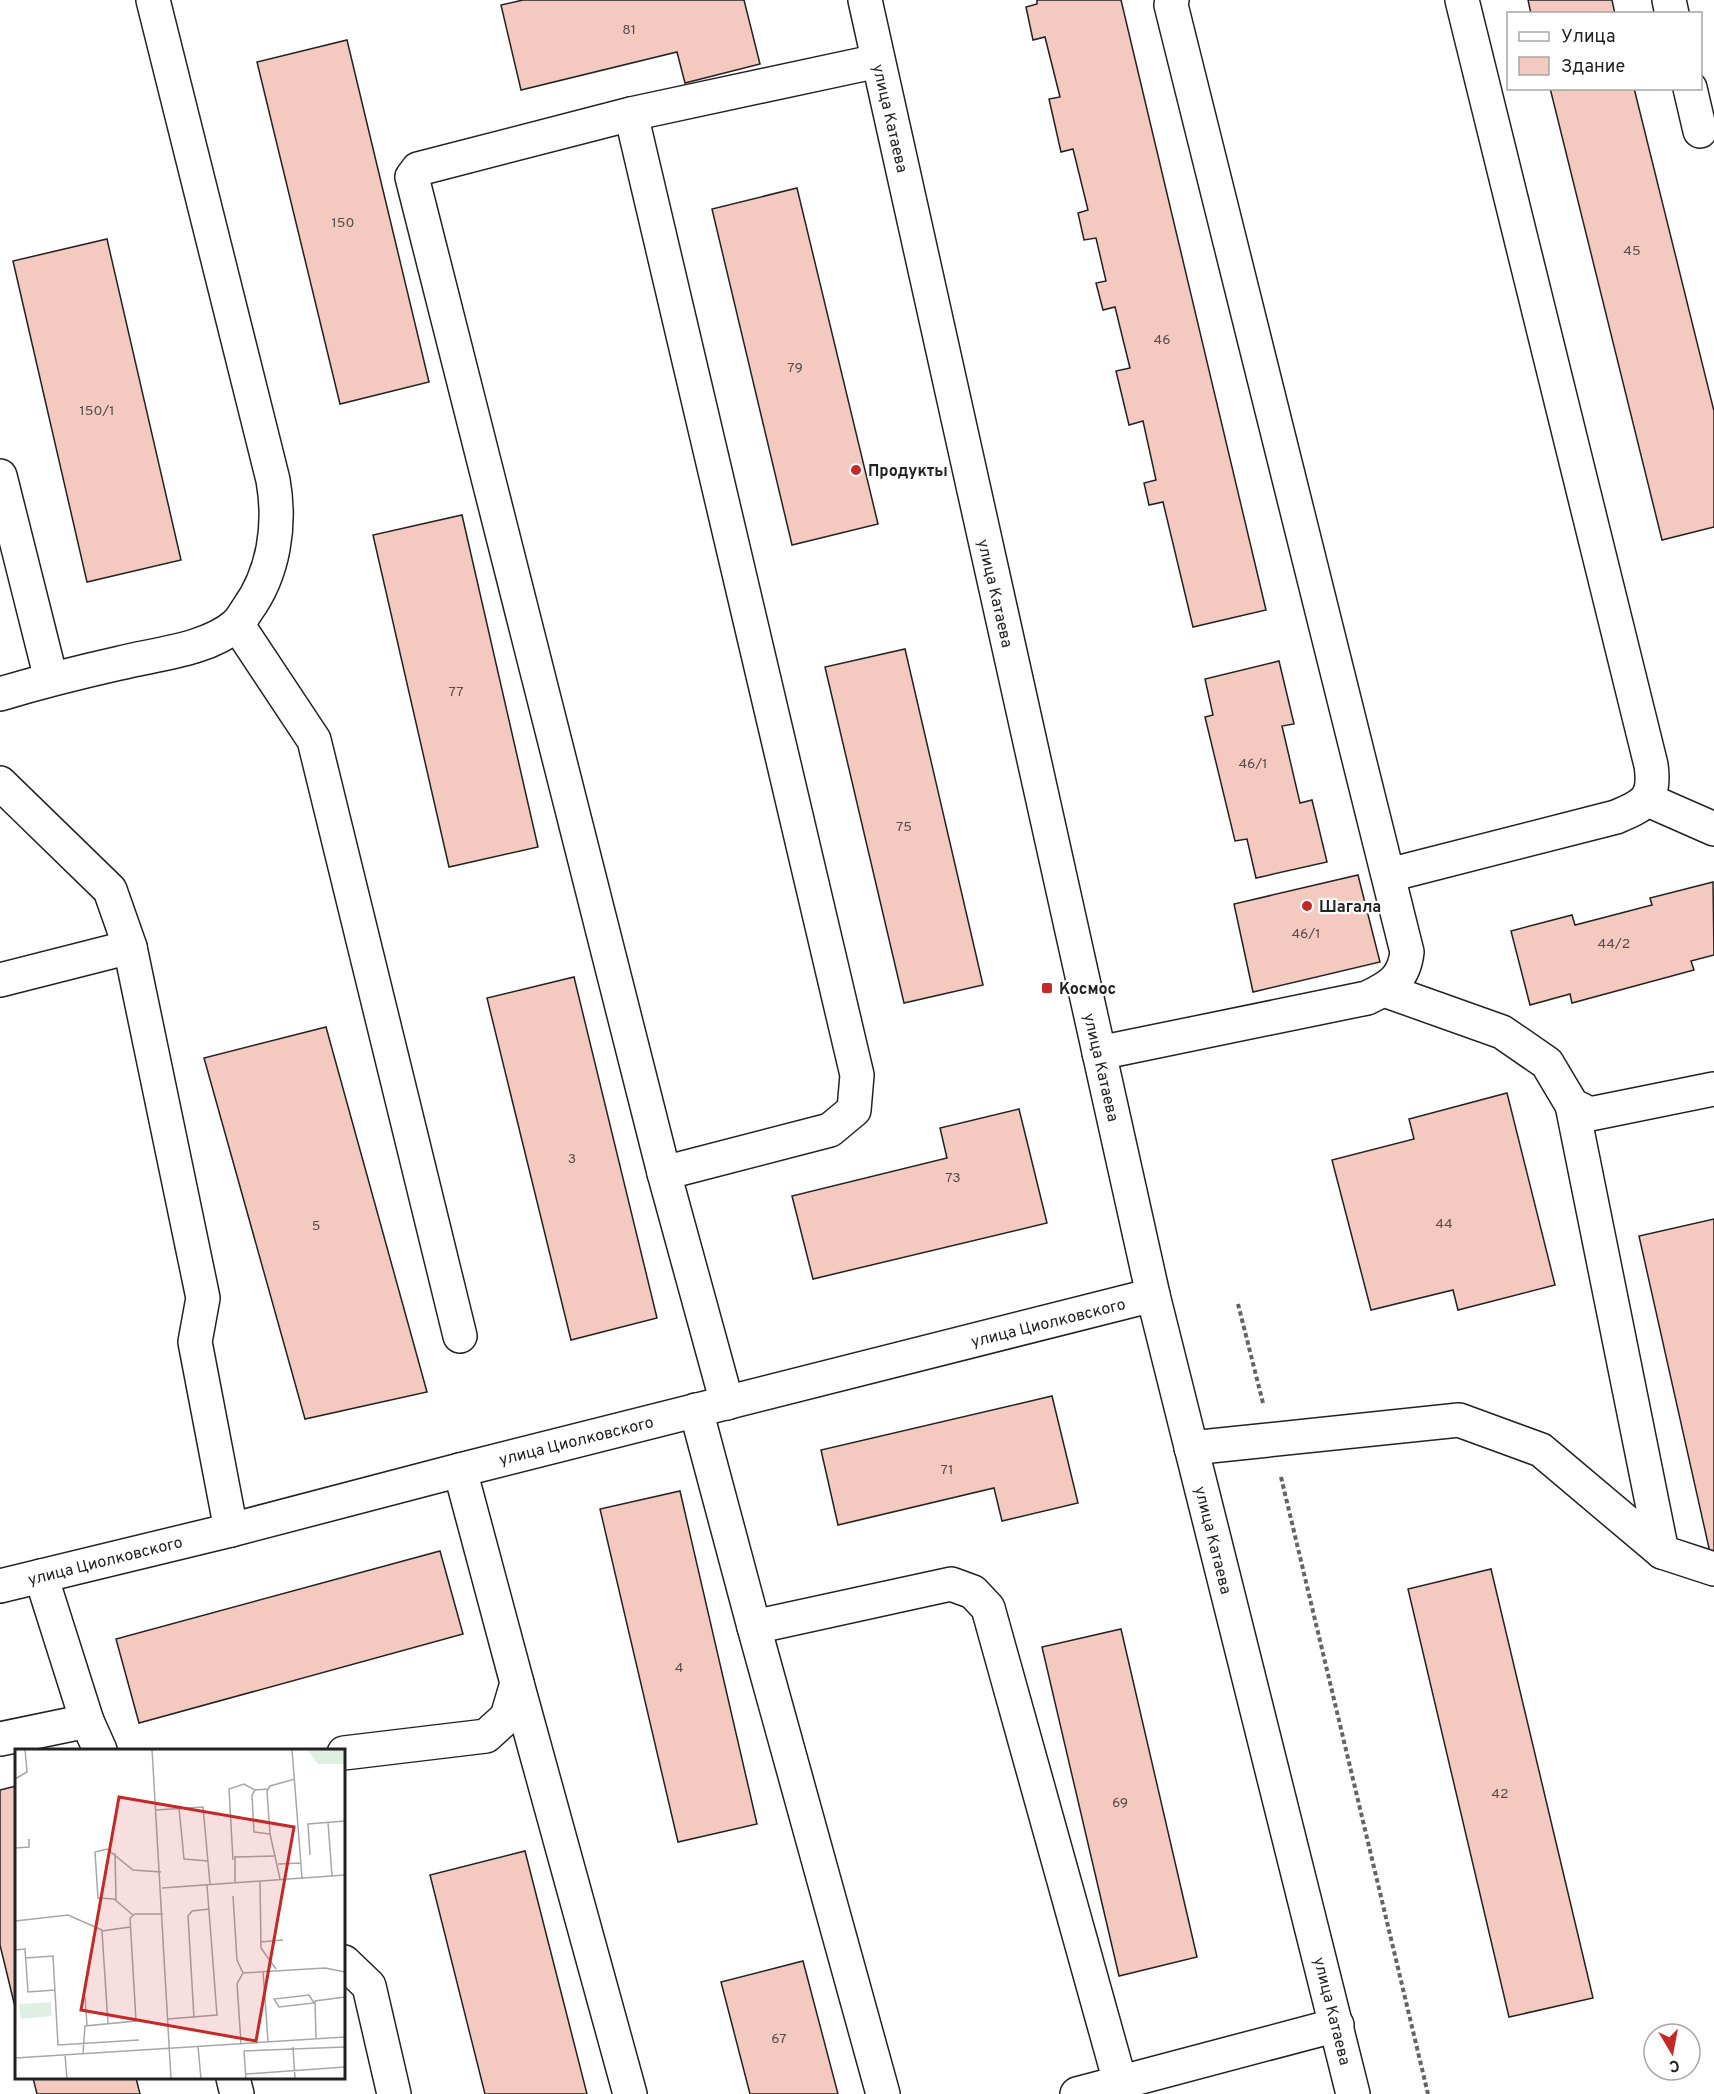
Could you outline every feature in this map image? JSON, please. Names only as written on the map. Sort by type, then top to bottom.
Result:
[{"type":"street","points":[[0,694],[51,679],[209,642],[237,624],[256,598],[270,565],[277,504],[273,480],[153,0]]},
{"type":"street","name":"улица Катаева","points":[[864,0],[1153,1295],[1353,2094]]},
{"type":"street","points":[[1099,1053],[1367,998],[1384,990],[1396,980],[1406,965],[1407,952],[1171,5],[1172,0]]},
{"type":"street","points":[[1389,875],[1616,817],[1648,800],[1653,782],[1651,765],[1462,0]]},
{"type":"street","points":[[727,1403],[664,1173],[412,177],[418,169],[631,114],[878,61]]},
{"type":"street","points":[[1690,90],[1700,131]]},
{"type":"street","points":[[631,114],[858,1075],[854,1110],[830,1130],[664,1173]]},
{"type":"street","points":[[0,476],[51,679]]},
{"type":"street","points":[[237,624],[314,740],[460,1336]]},
{"type":"street","points":[[0,783],[110,890],[130,947],[203,1298],[195,1342],[231,1530]]},
{"type":"street","points":[[1648,800],[1714,828]]},
{"type":"street","points":[[0,980],[130,947]]},
{"type":"street","points":[[1384,990],[1502,1032],[1547,1063],[1572,1105],[1662,1552]]},
{"type":"street","points":[[1572,1105],[1590,1114],[1714,1089]]},
{"type":"street","name":"улица Циолковского","points":[[0,1586],[231,1530],[1153,1295]]},
{"type":"street","points":[[696,1410],[883,2094]]},
{"type":"street","points":[[1191,1448],[1459,1420],[1541,1450],[1662,1552],[1714,1569]]},
{"type":"street","points":[[460,1470],[630,2094]]},
{"type":"street","points":[[41,1576],[87,1721],[100,1749]]},
{"type":"street","points":[[754,1627],[951,1584],[973,1592],[988,1608],[1120,2082]]},
{"type":"street","points":[[345,1754],[486,1736],[507,1717],[518,1683]]},
{"type":"street","points":[[0,1739],[87,1721]]},
{"type":"street","points":[[345,1963],[369,1986],[394,2094]]},
{"type":"street","points":[[1077,2094],[1337,2025]]},
{"type":"street","points":[[233,2079],[237,2094]]},
{"type":"path","points":[[1239,1304],[1428,2094]]},
{"type":"building","points":[[523,0],[744,0],[760,64],[685,83],[677,52],[521,90],[501,5]]},
{"type":"building","points":[[1037,0],[1121,0],[1266,610],[1193,627],[1163,502],[1149,505],[1144,483],[1156,480],[1143,421],[1129,425],[1116,371],[1130,368],[1115,307],[1103,310],[1096,283],[1106,281],[1096,238],[1084,240],[1078,213],[1088,210],[1073,149],[1061,152],[1049,99],[1060,97],[1045,37],[1033,40],[1026,7],[1037,4]]},
{"type":"building","points":[[1528,0],[1612,0],[1615,12],[1531,12]]},
{"type":"building","points":[[347,40],[429,382],[340,404],[257,62]]},
{"type":"building","points":[[1550,90],[1634,90],[1714,411],[1714,527],[1662,540]]},
{"type":"building","points":[[797,188],[878,524],[792,545],[712,209]]},
{"type":"building","points":[[107,239],[181,560],[87,582],[13,261]]},
{"type":"building","points":[[462,515],[538,847],[449,867],[373,535]]},
{"type":"building","points":[[905,649],[983,985],[904,1003],[825,667]]},
{"type":"building","points":[[1279,661],[1294,724],[1282,726],[1300,803],[1312,800],[1327,862],[1256,878],[1247,839],[1235,841],[1205,717],[1213,715],[1205,679]]},
{"type":"building","points":[[1358,875],[1380,962],[1253,992],[1234,904]]},
{"type":"building","points":[[1713,882],[1714,955],[1691,961],[1694,970],[1572,1003],[1570,994],[1530,1005],[1511,931],[1572,915],[1575,925],[1652,905],[1650,898]]},
{"type":"building","points":[[574,977],[657,1318],[571,1340],[487,998]]},
{"type":"building","points":[[326,1027],[427,1392],[305,1419],[204,1058]]},
{"type":"building","points":[[1507,1093],[1555,1285],[1458,1310],[1453,1290],[1371,1310],[1332,1160],[1414,1139],[1409,1119]]},
{"type":"building","points":[[1019,1109],[1047,1223],[813,1279],[792,1196],[947,1158],[940,1128]]},
{"type":"building","points":[[1714,1219],[1714,1556],[1711,1557],[1639,1236]]},
{"type":"building","points":[[1052,1396],[1078,1503],[1002,1521],[994,1488],[838,1525],[821,1450]]},
{"type":"building","points":[[680,1491],[757,1824],[678,1842],[600,1509]]},
{"type":"building","points":[[440,1551],[463,1634],[139,1723],[116,1639]]},
{"type":"building","points":[[1491,1569],[1593,1998],[1509,2017],[1408,1589]]},
{"type":"building","points":[[1121,1629],[1197,1957],[1119,1976],[1042,1647]]},
{"type":"building","points":[[15,1786],[15,2007],[0,1945],[0,1790]]},
{"type":"building","points":[[525,1851],[587,2094],[485,2094],[430,1875]]},
{"type":"building","points":[[803,1961],[838,2094],[750,2094],[721,1982]]},
{"type":"building","points":[[33,2079],[136,2079],[140,2094],[37,2094]]},
{"type":"place","name":"Продукты","points":[[856,470]]},
{"type":"place","name":"Шагала","points":[[1307,906]]},
{"type":"place","name":"Космос","points":[[1047,988]]}]
